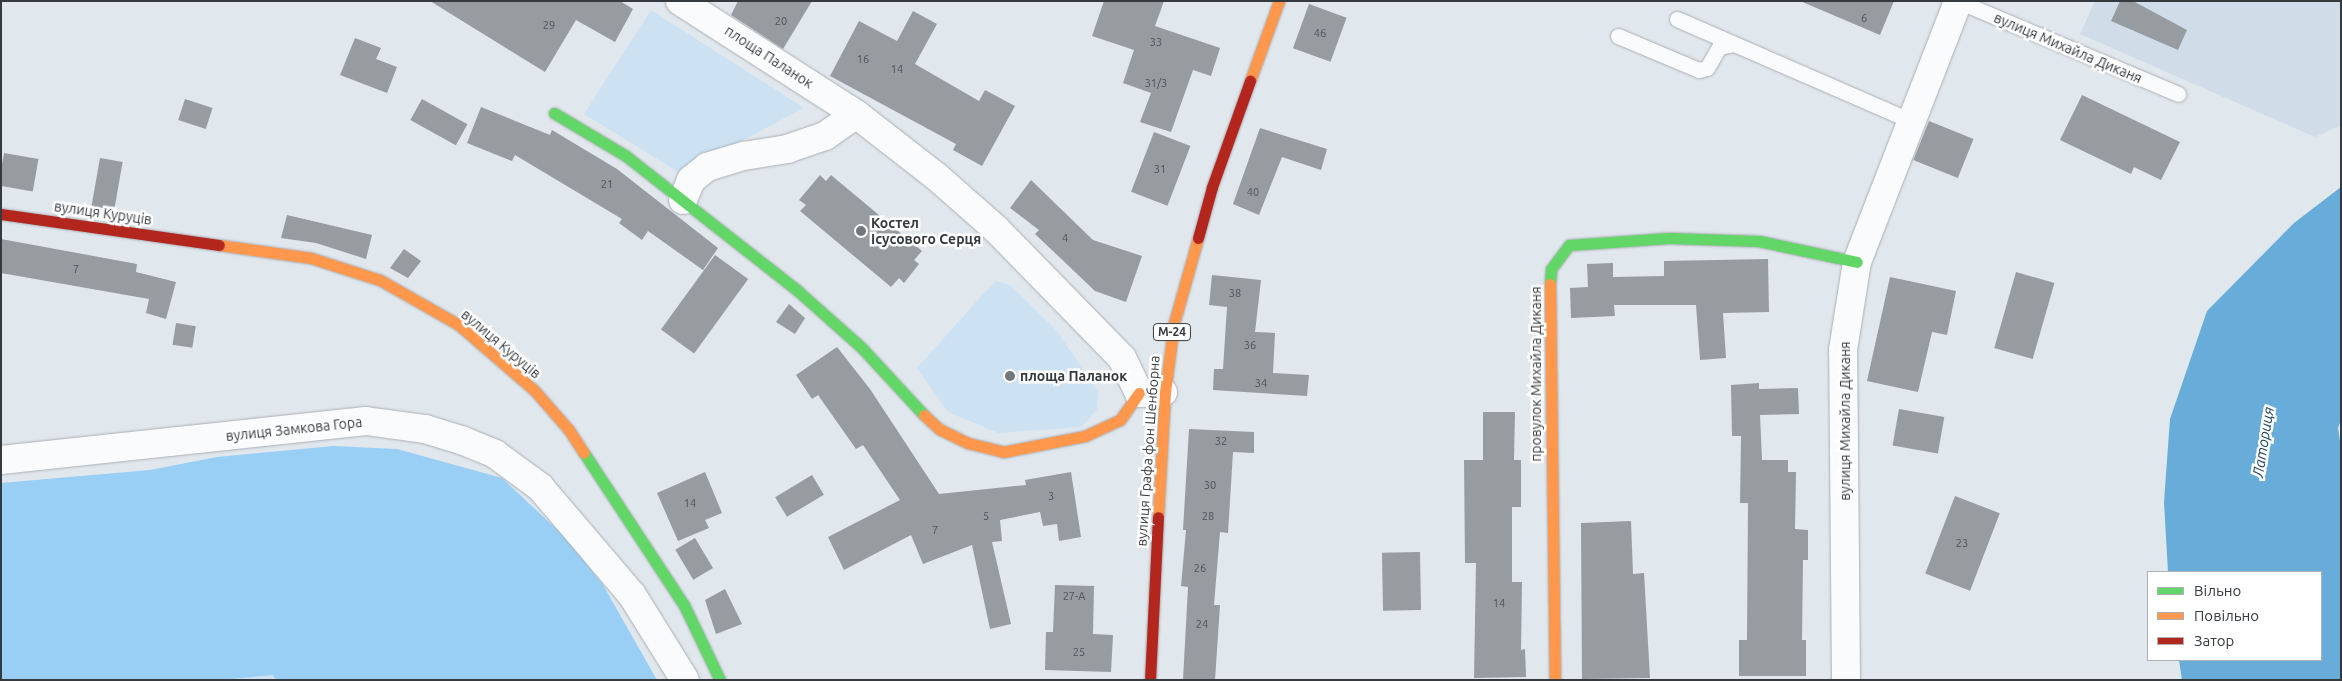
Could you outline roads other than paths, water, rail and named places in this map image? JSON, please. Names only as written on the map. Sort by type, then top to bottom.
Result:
[{"type":"main road","name":"вулиця Графа фон Шенборна","points":[[1150,680],[1152,392],[1174,323],[1186,272],[1212,187],[1279,1]]},
{"type":"main road","points":[[554,113],[626,156],[798,291],[861,347],[909,401],[939,429],[968,443],[1003,452],[1032,449],[1085,436],[1120,420],[1152,392]]},
{"type":"main road","name":"вулиця Куруців","points":[[1,214],[311,258],[380,280],[459,325],[534,390],[569,430],[684,606],[720,680]]},
{"type":"main road","name":"провулок Михайла Диканя","points":[[1555,680],[1549,306],[1552,269],[1569,245],[1669,238],[1760,241],[1857,262]]},
{"type":"street","name":"площа Паланок","points":[[680,1],[856,114],[996,229],[1122,358],[1152,392]]},
{"type":"street","name":"вулиця Михайла Диканя","points":[[1846,680],[1843,350],[1857,262],[1958,1]]},
{"type":"street","points":[[682,200],[691,180],[707,167],[744,156],[787,149],[825,136],[856,114]]},
{"type":"street","name":"вулиця Замкова Гора","points":[[1,460],[366,420],[425,429],[461,440],[495,454],[540,487],[632,595],[685,680]]},
{"type":"lane","name":"вулиця Михайла Диканя","points":[[1958,1],[2178,94]]},
{"type":"lane","points":[[1677,20],[1912,121]]},
{"type":"lane","points":[[1618,36],[1699,70],[1708,68],[1719,47],[1734,44]]},
{"type":"water","name":"Латориця","points":[[2341,187],[2341,420],[2338,428],[2341,447],[2341,680],[2182,680],[2179,661],[2322,661],[2322,571],[2168,571],[2164,502],[2170,419],[2207,311],[2294,223]]},
{"type":"place","name":"Костел Ісусового Серця","points":[[861,231]]},
{"type":"place","name":"площа Паланок","points":[[1010,376]]}]
